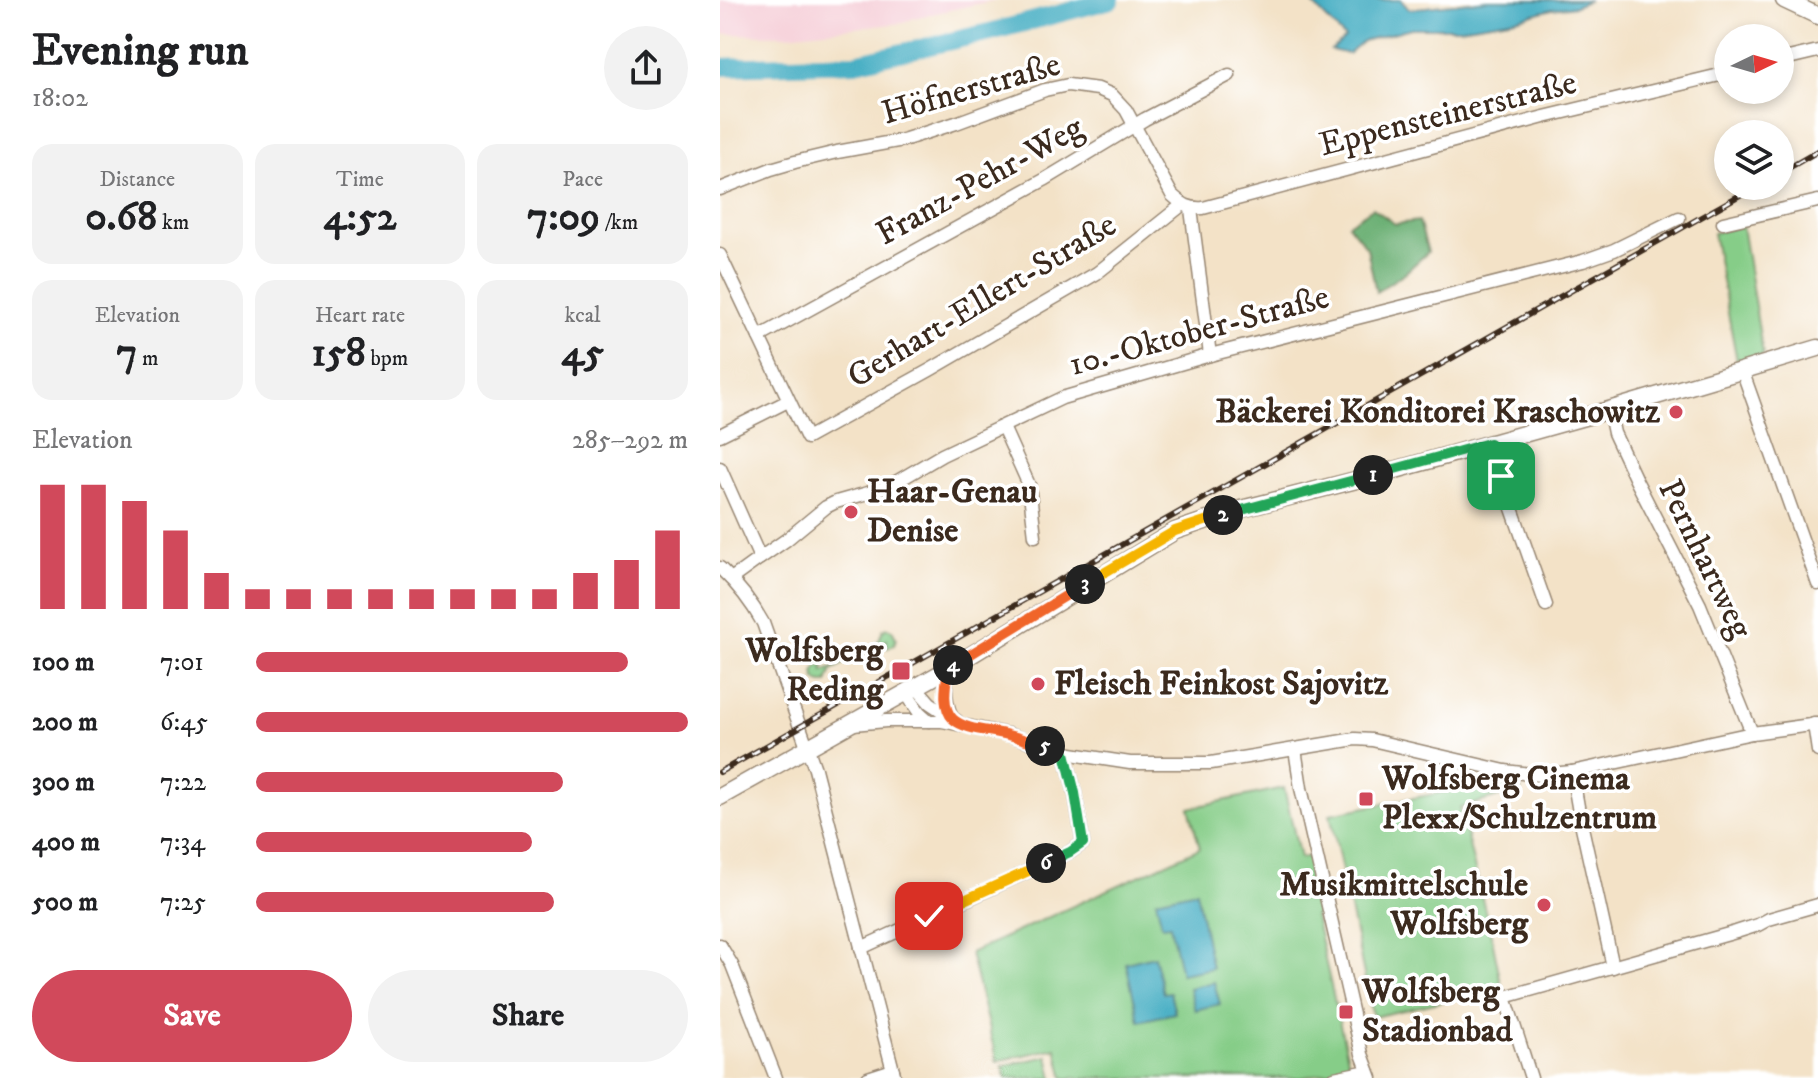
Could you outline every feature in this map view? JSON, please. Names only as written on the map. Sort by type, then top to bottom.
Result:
[{"type":"main road","points":[[1784,0],[1818,16]]},
{"type":"main road","points":[[720,797],[948,669],[1175,531],[1237,510],[1373,476],[1818,348]]},
{"type":"street","points":[[1794,57],[1818,51]]},
{"type":"street","name":"Franz-Pehr-Weg","points":[[759,337],[1229,75]]},
{"type":"street","name":"Eppensteinerstraße","points":[[1187,207],[1203,208],[1544,117],[1714,76]]},
{"type":"street","name":"Höfnerstraße","points":[[720,189],[771,169],[837,152],[903,140],[1045,90],[1068,85],[1098,89],[1112,95],[1126,110],[1172,195],[1187,207]]},
{"type":"street","points":[[1723,223],[1818,201]]},
{"type":"street","points":[[1187,207],[1210,355]]},
{"type":"street","name":"Gerhart-Ellert-Straße","points":[[788,401],[807,438],[1097,273],[1187,207]]},
{"type":"street","name":"10.-Oktober-Straße","points":[[731,579],[826,507],[896,482],[942,455],[1062,398],[1210,355],[1583,261],[1614,250],[1679,218]]},
{"type":"street","points":[[720,255],[788,401],[720,435]]},
{"type":"street","points":[[1742,370],[1818,584]]},
{"type":"street","name":"Pernhartweg","points":[[1609,410],[1614,433],[1700,605],[1752,733]]},
{"type":"street","points":[[1003,427],[1029,485],[1035,536]]},
{"type":"street","points":[[1489,443],[1546,605]]},
{"type":"street","points":[[720,468],[760,558]]},
{"type":"street","points":[[720,568],[756,610],[763,623],[808,746],[894,1074],[868,1078]]},
{"type":"street","points":[[948,669],[945,688],[952,718]]},
{"type":"street","points":[[911,690],[967,726]]},
{"type":"street","points":[[911,690],[919,712],[929,721]]},
{"type":"street","points":[[846,725],[942,721],[1007,734],[1065,753],[1130,763],[1211,763],[1355,739],[1372,740],[1520,774],[1539,775],[1572,772],[1752,733],[1816,724],[1818,751]]},
{"type":"street","points":[[1295,749],[1301,788],[1369,1074],[1334,1078]]},
{"type":"street","points":[[861,948],[1062,856],[1083,843],[1065,753]]},
{"type":"street","points":[[1572,772],[1613,967]]},
{"type":"street","points":[[1531,1078],[1505,997],[1818,905]]},
{"type":"street","points":[[720,945],[726,968],[776,1078]]},
{"type":"shaded area","points":[[720,0],[996,0],[914,18],[904,23],[786,35],[720,34]]},
{"type":"green space","points":[[1373,208],[1395,224],[1419,221],[1428,252],[1406,272],[1376,292],[1367,248],[1348,224]]},
{"type":"green space","points":[[1742,226],[1763,355],[1737,361],[1713,233]]},
{"type":"green space","points":[[887,628],[896,638],[894,645],[887,648],[887,640],[832,670],[827,683],[816,680],[814,673],[818,666],[824,665],[824,672],[879,641]]},
{"type":"green space","points":[[1486,784],[1522,790],[1460,808],[1502,988],[1373,1017],[1330,814]]},
{"type":"green space","points":[[1284,788],[1300,858],[1311,856],[1324,914],[1315,916],[1350,1068],[1300,1078],[1064,1078],[1056,1048],[997,1061],[970,953],[1200,848],[1189,808]]},
{"type":"green space","points":[[1048,1056],[1053,1078],[1006,1078],[1003,1066]]},
{"type":"water","points":[[1309,0],[1401,0],[1409,9],[1487,0],[1589,0],[1516,19],[1460,28],[1411,28],[1363,41],[1348,54],[1331,50],[1345,38]]},
{"type":"water","points":[[1196,891],[1212,968],[1181,974],[1170,925],[1162,926],[1156,900]]},
{"type":"water","points":[[1154,956],[1163,993],[1170,992],[1175,1013],[1139,1021],[1126,963]]},
{"type":"water","points":[[1214,982],[1220,1004],[1195,1010],[1189,988]]},
{"type":"waterway","points":[[720,67],[855,63],[1111,0]]},
{"type":"railway","points":[[1794,165],[1818,151]]},
{"type":"railway","points":[[720,772],[1731,200]]},
{"type":"place","name":"Bäckerei Konditorei Kraschowitz","points":[[1676,412]]},
{"type":"place","name":"Haar-Genau Denise","points":[[851,512]]},
{"type":"place","name":"Wolfsberg Reding","points":[[901,671]]},
{"type":"place","name":"Fleisch Feinkost Sajovitz","points":[[1038,684]]},
{"type":"place","name":"Wolfsberg Cinema Plexx/Schulzentrum","points":[[1366,799]]},
{"type":"place","name":"Musikmittelschule Wolfsberg","points":[[1544,905]]},
{"type":"place","name":"Wolfsberg Stadionbad","points":[[1346,1012]]},
{"type":"route","points":[[929,916],[1070,852],[1083,843],[1065,753],[1007,734],[967,726],[952,718],[945,688],[948,669],[1175,531],[1237,510],[1489,443],[1501,476]]}]
